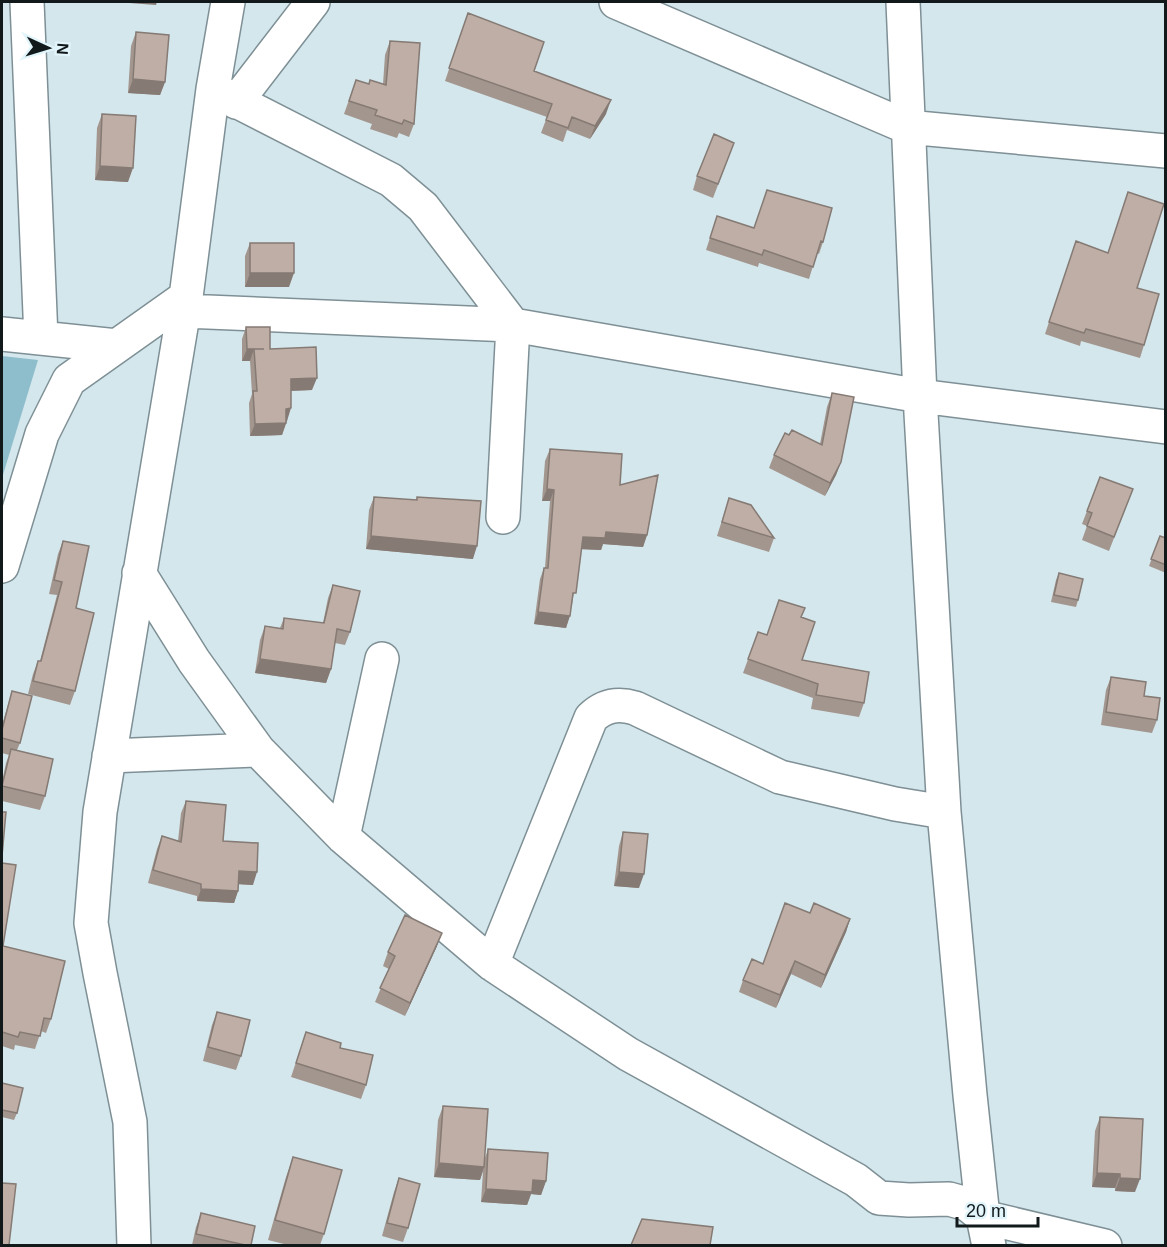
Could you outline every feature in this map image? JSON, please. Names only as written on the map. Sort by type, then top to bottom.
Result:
[{"type":"street","points":[[27,2],[42,338]]},
{"type":"street","points":[[134,1245],[130,1122],[91,923],[100,812],[185,304],[224,95],[228,2]]},
{"type":"street","points":[[224,95],[314,2]]},
{"type":"street","points":[[616,2],[907,127],[1166,151]]},
{"type":"street","points":[[903,2],[920,396],[944,812],[986,1231]]},
{"type":"street","points":[[224,95],[391,180],[423,207],[513,325],[503,517]]},
{"type":"street","points":[[2,566],[42,434],[69,380],[117,346],[185,304],[513,325],[920,396],[1166,427]]},
{"type":"street","points":[[2,334],[117,346]]},
{"type":"street","points":[[139,573],[194,661],[258,750],[344,837],[492,964],[628,1054],[856,1180],[879,1198],[949,1199],[968,1204],[986,1231],[1104,1245]]},
{"type":"street","points":[[344,837],[382,659]]},
{"type":"street","points":[[492,964],[591,718],[599,710],[624,705],[635,708],[780,777],[895,804],[944,812]]},
{"type":"street","points":[[109,756],[258,750]]},
{"type":"shaded area","points":[[2,356],[38,360],[2,478]]},
{"type":"building","points":[[468,13],[544,42],[534,71],[611,100],[595,126],[572,117],[568,128],[546,120],[552,104],[449,68]]},
{"type":"building","points":[[136,32],[169,35],[165,82],[133,79]]},
{"type":"building","points":[[390,41],[420,43],[414,124],[404,120],[402,124],[375,115],[377,110],[349,101],[356,80],[369,84],[370,80],[386,85]]},
{"type":"building","points":[[102,114],[136,116],[133,168],[100,166]]},
{"type":"building","points":[[714,134],[734,143],[718,184],[697,176]]},
{"type":"building","points":[[767,190],[832,208],[823,242],[821,241],[813,267],[764,250],[762,255],[710,238],[717,216],[754,228]]},
{"type":"building","points":[[1128,192],[1164,204],[1137,288],[1159,294],[1144,345],[1086,329],[1084,333],[1049,322],[1076,241],[1108,253]]},
{"type":"building","points":[[250,243],[294,243],[294,273],[250,273]]},
{"type":"building","points":[[246,327],[270,327],[270,349],[316,347],[317,378],[291,379],[291,408],[286,409],[286,423],[255,424],[253,391],[257,391],[254,349],[247,349]]},
{"type":"building","points":[[832,393],[854,397],[841,462],[830,483],[774,455],[785,433],[789,435],[792,430],[822,445]]},
{"type":"building","points":[[550,449],[622,454],[620,485],[658,475],[647,535],[606,532],[605,538],[583,537],[576,593],[573,593],[570,616],[538,612],[544,568],[548,568],[554,490],[547,489]]},
{"type":"building","points":[[1100,477],[1133,489],[1114,537],[1087,526],[1092,513],[1087,511]]},
{"type":"building","points":[[374,497],[481,501],[477,546],[371,536]]},
{"type":"building","points":[[729,498],[751,505],[774,538],[722,522]]},
{"type":"building","points":[[1160,536],[1166,538],[1166,565],[1151,559]]},
{"type":"building","points":[[63,541],[89,546],[76,608],[94,613],[75,691],[33,681],[38,661],[41,661],[62,582],[54,580]]},
{"type":"building","points":[[1059,573],[1083,579],[1078,600],[1054,595]]},
{"type":"building","points":[[333,585],[360,591],[350,632],[337,629],[331,669],[260,659],[265,626],[283,629],[284,618],[324,623]]},
{"type":"building","points":[[779,600],[805,608],[801,617],[815,622],[802,660],[869,672],[864,703],[816,695],[818,684],[748,659],[758,632],[767,635]]},
{"type":"building","points":[[1111,677],[1146,682],[1144,696],[1160,698],[1157,720],[1106,712]]},
{"type":"building","points":[[12,691],[32,696],[20,743],[2,738]]},
{"type":"building","points":[[11,749],[53,759],[45,796],[2,786]]},
{"type":"building","points":[[186,801],[226,805],[223,841],[258,843],[257,872],[239,871],[238,891],[201,889],[201,884],[153,870],[162,836],[181,842]]},
{"type":"building","points":[[2,812],[6,812],[2,856]]},
{"type":"building","points":[[623,832],[648,834],[644,874],[619,872]]},
{"type":"building","points":[[2,863],[16,865],[3,946],[65,961],[51,1019],[44,1018],[40,1036],[20,1032],[18,1037],[2,1032]]},
{"type":"building","points":[[785,903],[810,913],[814,903],[850,919],[825,975],[795,961],[780,995],[743,980],[752,959],[763,964]]},
{"type":"building","points":[[405,915],[442,933],[410,1003],[380,988],[395,956],[388,952]]},
{"type":"building","points":[[217,1012],[250,1020],[241,1056],[208,1047]]},
{"type":"building","points":[[306,1032],[341,1043],[340,1048],[373,1055],[366,1085],[296,1063]]},
{"type":"building","points":[[2,1083],[23,1088],[17,1113],[2,1110]]},
{"type":"building","points":[[443,1106],[488,1109],[484,1167],[439,1163]]},
{"type":"building","points":[[1100,1117],[1143,1119],[1140,1179],[1120,1178],[1120,1174],[1097,1173]]},
{"type":"building","points":[[488,1149],[548,1153],[546,1181],[533,1180],[532,1192],[486,1189]]},
{"type":"building","points":[[293,1157],[342,1170],[324,1234],[275,1220]]},
{"type":"building","points":[[399,1178],[420,1184],[408,1228],[387,1223]]},
{"type":"building","points":[[2,1183],[16,1184],[9,1245],[2,1245]]},
{"type":"building","points":[[201,1213],[255,1226],[251,1245],[196,1234]]},
{"type":"building","points":[[642,1219],[713,1227],[710,1245],[631,1245]]}]
